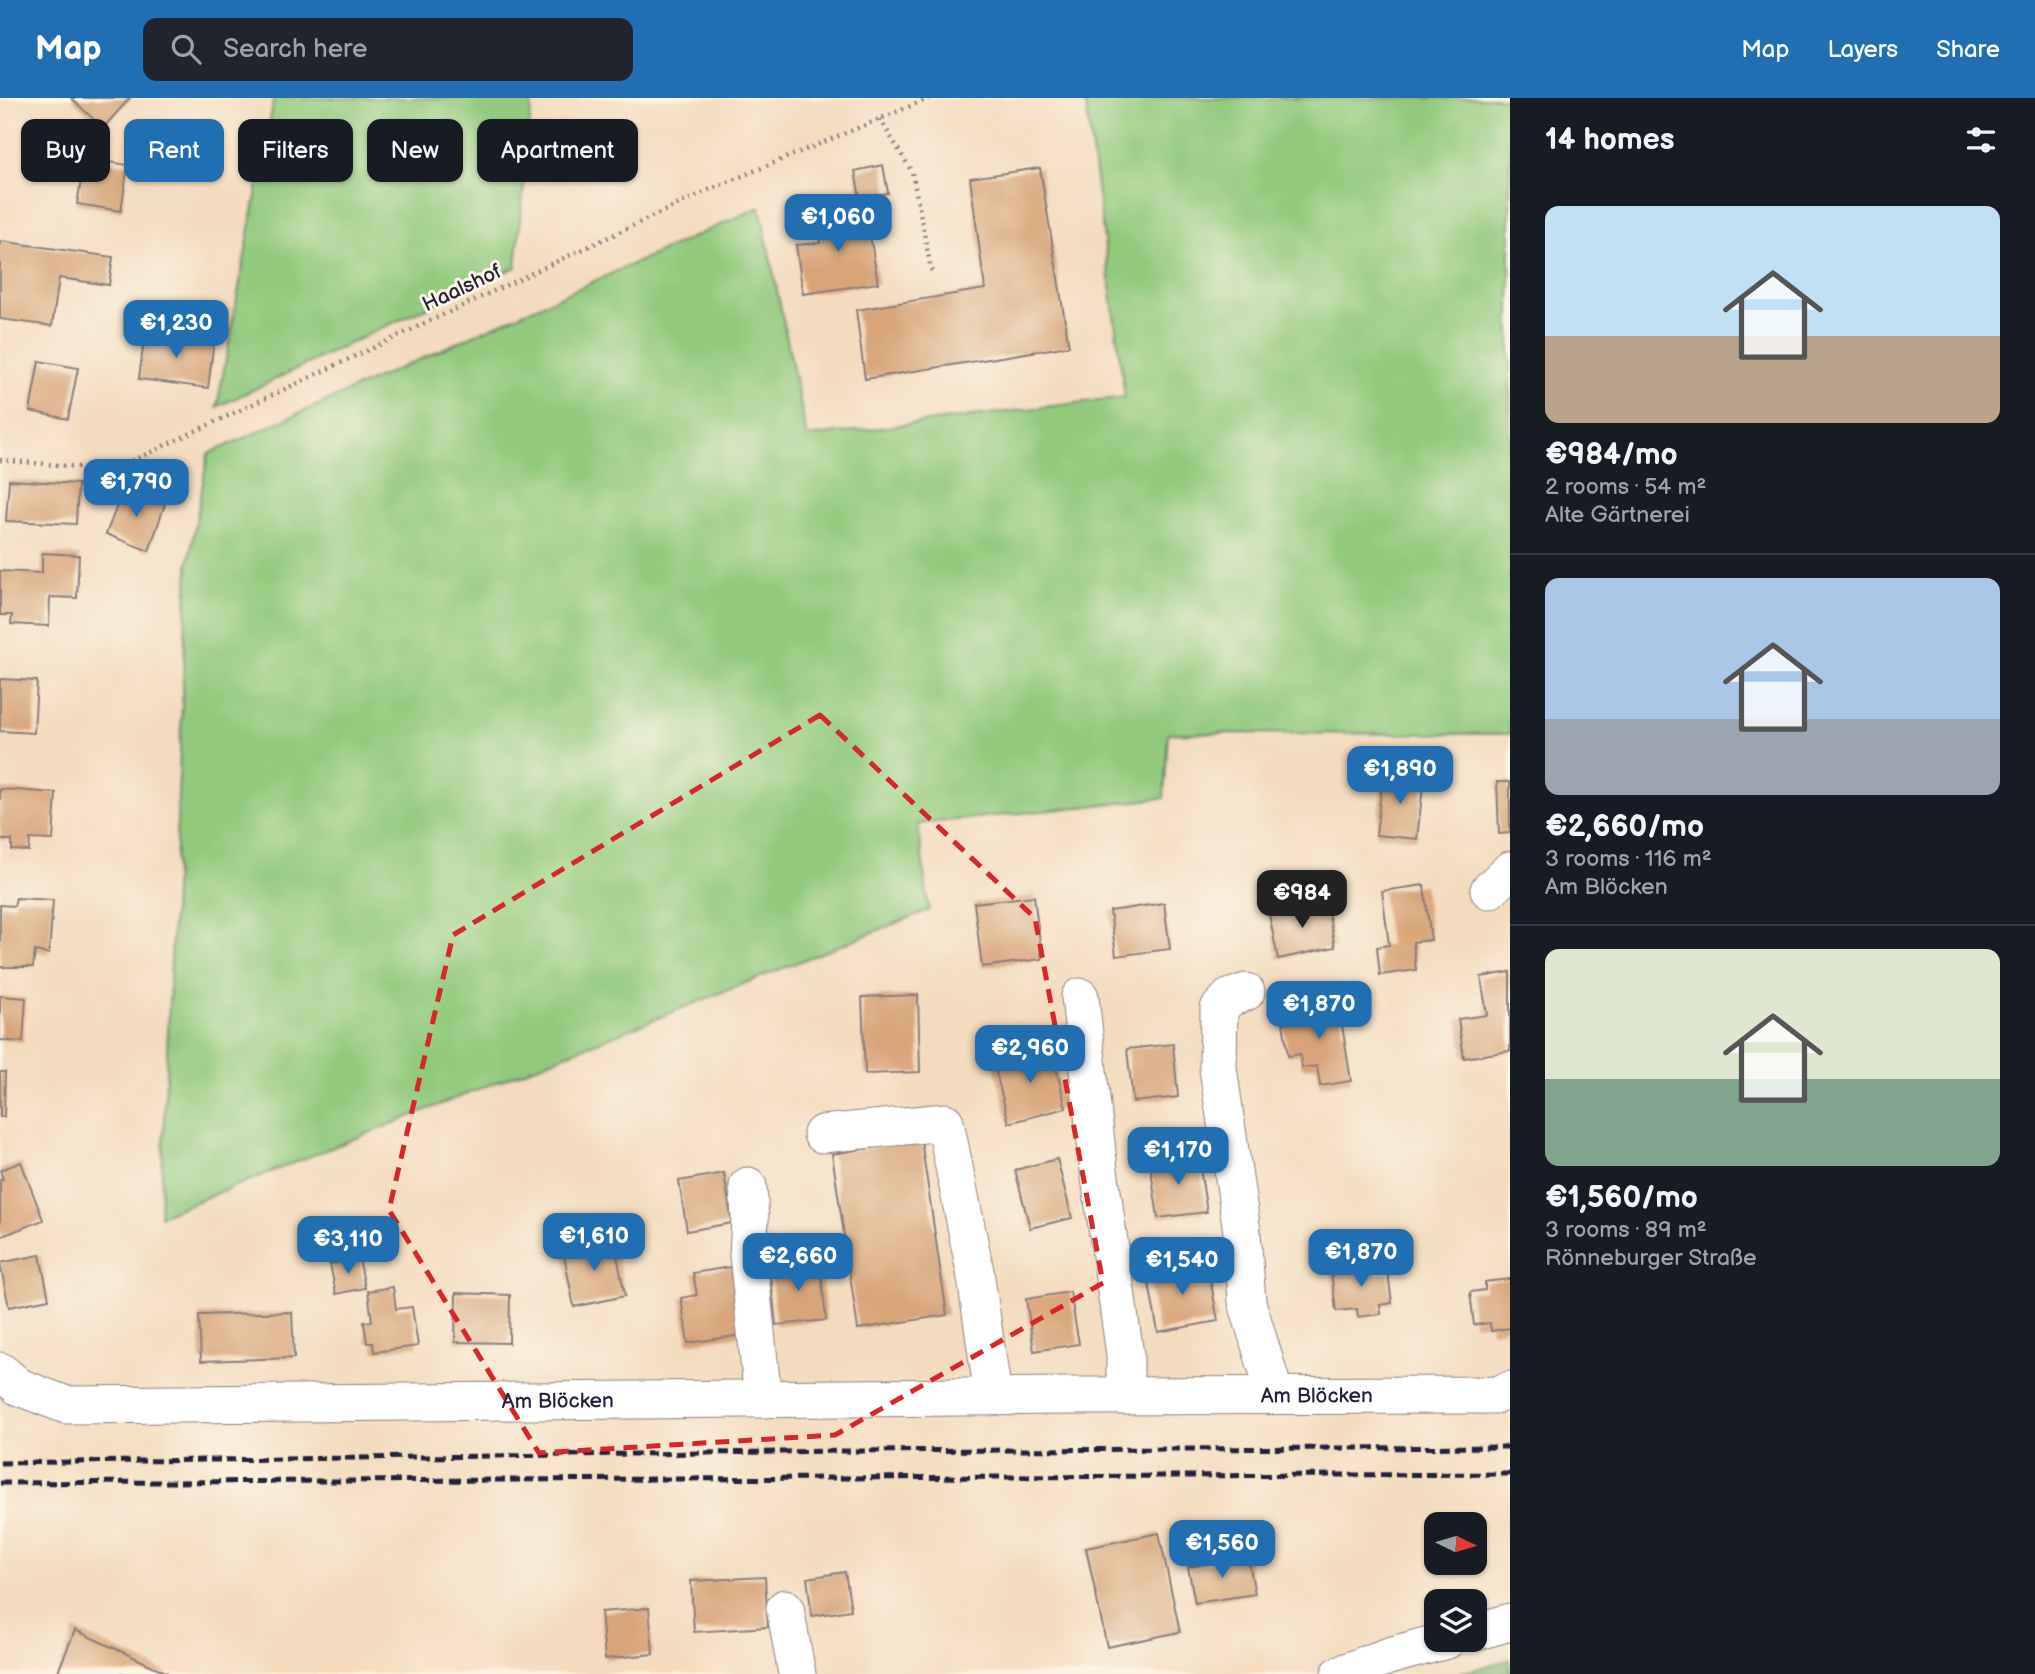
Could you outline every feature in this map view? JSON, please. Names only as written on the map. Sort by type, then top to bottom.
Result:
[{"type":"street","points":[[1246,992],[1229,998],[1219,1009],[1218,1068],[1242,1232],[1247,1303],[1275,1395]]},
{"type":"street","points":[[1080,997],[1099,1170],[1125,1355],[1125,1395]]},
{"type":"street","points":[[822,1134],[945,1122],[975,1271],[993,1396]]},
{"type":"street","points":[[748,1186],[748,1255],[763,1399]]},
{"type":"street","name":"Am Blöcken","points":[[0,1371],[19,1387],[66,1405],[1125,1395],[1496,1395],[1510,1390]]},
{"type":"street","points":[[785,1608],[797,1674]]},
{"type":"street","points":[[1487,1629],[1510,1622]]},
{"type":"street","points":[[1340,1674],[1424,1646]]},
{"type":"path","name":"Haalshof","points":[[0,460],[103,469],[134,460],[711,189],[930,98]]},
{"type":"path","points":[[880,119],[912,173],[932,274]]},
{"type":"highlighted area","points":[[820,715],[1035,918],[1103,1283],[835,1435],[539,1453],[389,1210],[453,935]]},
{"type":"green space","points":[[274,98],[532,98],[530,119],[477,119],[477,182],[524,182],[516,267],[217,407],[259,182],[353,182],[353,119],[270,119]]},
{"type":"green space","points":[[1085,98],[1510,98],[1510,734],[1168,733],[1164,798],[918,824],[929,910],[160,1216],[188,566],[208,454],[760,207],[807,437],[1125,397]]},
{"type":"green space","points":[[1510,1659],[1510,1674],[1456,1674]]},
{"type":"building","points":[[71,98],[130,98],[110,120],[93,119]]},
{"type":"building","points":[[110,162],[124,164],[125,182],[121,211],[77,204],[81,182],[110,182]]},
{"type":"building","points":[[883,165],[888,193],[860,198],[855,171]]},
{"type":"building","points":[[1040,168],[1069,346],[865,379],[856,310],[985,289],[970,178]]},
{"type":"building","points":[[866,211],[878,283],[803,294],[796,245],[820,243],[817,214]]},
{"type":"building","points":[[0,241],[113,257],[109,285],[59,278],[52,326],[0,319]]},
{"type":"building","points":[[145,331],[214,340],[208,388],[139,379]]},
{"type":"building","points":[[39,361],[78,368],[68,419],[30,411]]},
{"type":"building","points":[[9,480],[78,484],[76,524],[6,521]]},
{"type":"building","points":[[124,488],[165,504],[149,551],[106,534]]},
{"type":"building","points":[[42,553],[79,555],[77,598],[50,597],[49,626],[11,624],[12,615],[0,615],[0,571],[42,573]]},
{"type":"building","points":[[0,679],[37,681],[34,733],[0,731]]},
{"type":"building","points":[[1383,774],[1424,778],[1417,839],[1376,835]]},
{"type":"building","points":[[1497,782],[1510,782],[1510,833],[1499,834]]},
{"type":"building","points":[[0,789],[56,793],[53,840],[30,839],[29,851],[12,850],[12,840],[0,840]]},
{"type":"building","points":[[1424,885],[1431,940],[1413,942],[1416,970],[1380,975],[1377,947],[1389,945],[1382,891]]},
{"type":"building","points":[[1034,896],[1042,959],[982,967],[974,903]]},
{"type":"building","points":[[16,898],[53,900],[49,954],[35,951],[33,967],[0,967],[0,905],[14,906]]},
{"type":"building","points":[[1326,902],[1335,947],[1278,959],[1269,914]]},
{"type":"building","points":[[1164,903],[1170,949],[1116,956],[1110,911]]},
{"type":"building","points":[[1510,972],[1510,1051],[1464,1058],[1458,1019],[1487,1015],[1481,977]]},
{"type":"building","points":[[918,995],[920,1072],[865,1074],[862,997]]},
{"type":"building","points":[[0,996],[26,998],[23,1042],[0,1040]]},
{"type":"building","points":[[1338,1000],[1351,1081],[1320,1086],[1317,1066],[1302,1068],[1300,1054],[1288,1056],[1283,1023],[1295,1022],[1293,1007]]},
{"type":"building","points":[[1173,1044],[1178,1097],[1133,1102],[1127,1049]]},
{"type":"building","points":[[1051,1047],[1066,1108],[1009,1123],[993,1061]]},
{"type":"building","points":[[0,1072],[5,1072],[4,1117],[0,1117]]},
{"type":"building","points":[[921,1140],[947,1315],[858,1329],[832,1154]]},
{"type":"building","points":[[1198,1156],[1207,1212],[1158,1218],[1150,1163]]},
{"type":"building","points":[[1057,1159],[1072,1218],[1030,1228],[1015,1170]]},
{"type":"building","points":[[21,1162],[43,1220],[0,1237],[0,1180],[3,1179],[0,1170]]},
{"type":"building","points":[[724,1173],[732,1223],[687,1231],[679,1181]]},
{"type":"building","points":[[614,1240],[625,1296],[574,1307],[563,1250]]},
{"type":"building","points":[[40,1255],[49,1299],[9,1307],[0,1263]]},
{"type":"building","points":[[359,1258],[365,1288],[336,1294],[330,1264]]},
{"type":"building","points":[[1374,1259],[1376,1274],[1388,1273],[1392,1303],[1380,1305],[1381,1314],[1358,1317],[1357,1309],[1336,1311],[1331,1271],[1350,1268],[1349,1262]]},
{"type":"building","points":[[820,1261],[826,1320],[776,1325],[770,1266]]},
{"type":"building","points":[[1207,1262],[1218,1321],[1158,1332],[1147,1273]]},
{"type":"building","points":[[737,1266],[748,1334],[688,1343],[681,1298],[697,1295],[693,1273]]},
{"type":"building","points":[[1510,1279],[1510,1328],[1491,1331],[1490,1323],[1474,1325],[1470,1292],[1485,1290],[1485,1282]]},
{"type":"building","points":[[393,1287],[396,1309],[412,1307],[418,1346],[374,1352],[373,1343],[367,1343],[364,1322],[372,1321],[368,1291]]},
{"type":"building","points":[[1070,1292],[1079,1344],[1034,1351],[1026,1299]]},
{"type":"building","points":[[456,1293],[510,1295],[509,1343],[455,1342]]},
{"type":"building","points":[[292,1312],[294,1358],[201,1361],[199,1315]]},
{"type":"building","points":[[1159,1533],[1180,1632],[1107,1647],[1086,1548]]},
{"type":"building","points":[[1248,1557],[1255,1594],[1195,1603],[1188,1567]]},
{"type":"building","points":[[845,1572],[851,1610],[812,1616],[807,1578]]},
{"type":"building","points":[[765,1577],[768,1627],[694,1632],[691,1581]]},
{"type":"building","points":[[649,1608],[653,1654],[605,1659],[601,1612]]},
{"type":"building","points":[[75,1630],[170,1674],[57,1674]]},
{"type":"railway","points":[[0,1463],[846,1451],[1510,1447]]},
{"type":"railway","points":[[0,1483],[1510,1474]]}]
